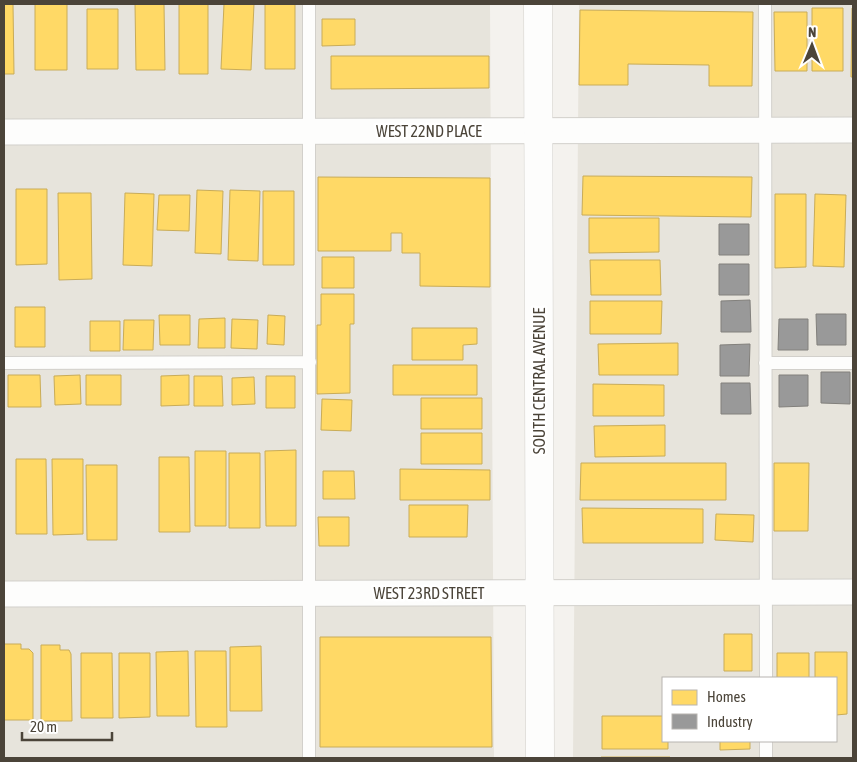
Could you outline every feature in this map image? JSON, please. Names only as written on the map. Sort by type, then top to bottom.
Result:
[{"type":"street","name":"SOUTH CENTRAL AVENUE","points":[[538,4],[540,758]]},
{"type":"street","name":"WEST 22ND PLACE","points":[[4,132],[853,130]]},
{"type":"street","name":"WEST 23RD STREET","points":[[4,594],[853,592]]},
{"type":"lane","points":[[309,4],[309,758]]},
{"type":"lane","points":[[765,4],[766,677]]},
{"type":"lane","points":[[4,362],[310,362]]},
{"type":"lane","points":[[765,363],[853,363]]},
{"type":"lane","points":[[766,742],[766,758]]},
{"type":"shaded area","points":[[4,4],[490,4],[494,758],[4,758]]},
{"type":"shaded area","points":[[579,4],[853,4],[853,758],[573,758]]},
{"type":"building: Homes","points":[[4,4],[13,4],[14,74],[4,74]]},
{"type":"building: Homes","points":[[35,4],[67,4],[67,70],[35,70]]},
{"type":"building: Homes","points":[[135,4],[164,4],[165,70],[136,70]]},
{"type":"building: Homes","points":[[179,4],[208,4],[208,74],[179,74]]},
{"type":"building: Homes","points":[[224,4],[254,4],[251,70],[221,69]]},
{"type":"building: Homes","points":[[265,4],[295,4],[295,69],[265,69]]},
{"type":"building: Homes","points":[[812,8],[843,8],[843,71],[812,71]]},
{"type":"building: Homes","points":[[852,8],[853,77],[851,77]]},
{"type":"building: Homes","points":[[87,9],[118,9],[118,69],[87,69]]},
{"type":"building: Homes","points":[[580,10],[753,12],[752,86],[709,86],[709,65],[628,64],[628,85],[579,85]]},
{"type":"building: Homes","points":[[774,12],[807,12],[807,71],[775,71]]},
{"type":"building: Homes","points":[[322,19],[355,19],[355,45],[322,46]]},
{"type":"building: Homes","points":[[331,56],[489,56],[489,88],[331,89]]},
{"type":"building: Homes","points":[[583,176],[752,177],[751,217],[582,215]]},
{"type":"building: Homes","points":[[318,177],[490,178],[490,287],[420,286],[420,253],[402,253],[402,233],[391,233],[391,251],[318,251]]},
{"type":"building: Homes","points":[[16,189],[47,189],[47,264],[16,265]]},
{"type":"building: Homes","points":[[197,190],[223,191],[221,254],[195,253]]},
{"type":"building: Homes","points":[[230,190],[260,191],[258,261],[228,260]]},
{"type":"building: Homes","points":[[263,191],[294,191],[294,265],[263,265]]},
{"type":"building: Homes","points":[[58,193],[91,193],[92,279],[59,280]]},
{"type":"building: Homes","points":[[125,193],[154,194],[152,266],[123,265]]},
{"type":"building: Homes","points":[[775,194],[806,194],[806,267],[775,268]]},
{"type":"building: Homes","points":[[815,194],[846,195],[844,267],[813,266]]},
{"type":"building: Homes","points":[[159,195],[190,195],[189,231],[157,230]]},
{"type":"building: Homes","points":[[589,218],[659,218],[659,252],[589,253]]},
{"type":"building: Homes","points":[[322,257],[354,257],[354,288],[322,288]]},
{"type":"building: Homes","points":[[590,260],[660,260],[661,295],[591,295]]},
{"type":"building: Homes","points":[[321,294],[354,294],[354,324],[350,324],[350,393],[317,394],[317,325],[321,325]]},
{"type":"building: Homes","points":[[590,301],[662,301],[661,334],[590,334]]},
{"type":"building: Homes","points":[[15,307],[45,307],[45,347],[15,347]]},
{"type":"building: Homes","points":[[159,315],[190,315],[190,345],[160,345]]},
{"type":"building: Homes","points":[[268,315],[285,316],[284,345],[267,344]]},
{"type":"building: Homes","points":[[225,318],[225,348],[198,348],[199,319]]},
{"type":"building: Homes","points":[[232,319],[258,320],[257,349],[231,348]]},
{"type":"building: Homes","points":[[124,320],[154,320],[153,350],[123,350]]},
{"type":"building: Homes","points":[[90,321],[120,321],[120,351],[90,351]]},
{"type":"building: Homes","points":[[412,328],[477,328],[477,344],[463,345],[463,360],[412,360]]},
{"type":"building: Homes","points":[[678,343],[678,375],[599,375],[598,344]]},
{"type":"building: Homes","points":[[393,365],[477,365],[477,395],[393,395]]},
{"type":"building: Homes","points":[[8,375],[40,375],[41,407],[8,407]]},
{"type":"building: Homes","points":[[80,375],[81,404],[55,405],[54,376]]},
{"type":"building: Homes","points":[[86,375],[121,375],[121,405],[86,405]]},
{"type":"building: Homes","points":[[189,375],[189,405],[161,406],[161,376]]},
{"type":"building: Homes","points":[[194,376],[222,376],[223,406],[194,406]]},
{"type":"building: Homes","points":[[266,376],[295,376],[295,408],[266,408]]},
{"type":"building: Homes","points":[[254,377],[255,404],[232,405],[232,378]]},
{"type":"building: Homes","points":[[593,384],[664,385],[664,416],[593,416]]},
{"type":"building: Homes","points":[[421,398],[482,398],[482,429],[421,429]]},
{"type":"building: Homes","points":[[322,399],[352,400],[351,431],[321,430]]},
{"type":"building: Homes","points":[[665,425],[665,456],[595,457],[594,426]]},
{"type":"building: Homes","points":[[421,433],[482,433],[482,464],[421,464]]},
{"type":"building: Homes","points":[[296,450],[296,526],[266,526],[265,451]]},
{"type":"building: Homes","points":[[195,451],[226,451],[226,526],[195,526]]},
{"type":"building: Homes","points":[[229,453],[260,453],[260,528],[229,528]]},
{"type":"building: Homes","points":[[159,457],[189,457],[190,532],[159,532]]},
{"type":"building: Homes","points":[[16,459],[46,459],[47,534],[16,534]]},
{"type":"building: Homes","points":[[52,459],[83,459],[83,534],[53,535]]},
{"type":"building: Homes","points":[[581,463],[726,463],[726,500],[580,500]]},
{"type":"building: Homes","points":[[774,463],[809,463],[808,531],[774,531]]},
{"type":"building: Homes","points":[[86,465],[117,465],[117,540],[87,540]]},
{"type":"building: Homes","points":[[400,469],[490,470],[490,500],[400,500]]},
{"type":"building: Homes","points":[[323,471],[354,471],[355,499],[323,499]]},
{"type":"building: Homes","points":[[409,505],[468,505],[467,537],[409,537]]},
{"type":"building: Homes","points":[[582,508],[703,509],[703,543],[583,543]]},
{"type":"building: Homes","points":[[716,514],[754,515],[753,542],[715,540]]},
{"type":"building: Homes","points":[[318,517],[349,517],[349,546],[319,546]]},
{"type":"building: Homes","points":[[724,634],[752,634],[752,671],[724,671]]},
{"type":"building: Homes","points":[[320,637],[491,637],[492,747],[320,747]]},
{"type":"building: Homes","points":[[4,644],[21,644],[21,649],[29,649],[33,653],[33,720],[4,720]]},
{"type":"building: Homes","points":[[41,645],[60,645],[60,650],[69,650],[71,654],[72,721],[41,721]]},
{"type":"building: Homes","points":[[261,646],[262,711],[230,711],[230,647]]},
{"type":"building: Homes","points":[[188,651],[189,716],[157,716],[156,652]]},
{"type":"building: Homes","points":[[195,651],[226,651],[227,727],[196,727]]},
{"type":"building: Homes","points":[[815,652],[847,652],[847,714],[837,715],[837,677],[815,677]]},
{"type":"building: Homes","points":[[81,653],[112,653],[113,718],[81,718]]},
{"type":"building: Homes","points":[[119,653],[150,653],[150,717],[119,718]]},
{"type":"building: Homes","points":[[777,653],[809,653],[809,677],[777,677]]},
{"type":"building: Homes","points":[[602,716],[662,716],[662,742],[668,742],[668,749],[602,749]]},
{"type":"building: Homes","points":[[720,742],[750,742],[750,749],[720,750]]},
{"type":"building: Homes","points":[[670,757],[670,758],[601,758]]},
{"type":"building: Industry","points":[[719,224],[749,224],[749,255],[719,255]]},
{"type":"building: Industry","points":[[719,264],[749,264],[749,295],[719,295]]},
{"type":"building: Industry","points":[[750,300],[751,332],[721,332],[721,301]]},
{"type":"building: Industry","points":[[816,314],[846,314],[846,345],[817,345]]},
{"type":"building: Industry","points":[[779,319],[808,319],[808,350],[778,350]]},
{"type":"building: Industry","points":[[750,344],[749,376],[720,376],[720,345]]},
{"type":"building: Industry","points":[[821,372],[850,372],[850,404],[821,403]]},
{"type":"building: Industry","points":[[779,375],[808,375],[808,406],[779,407]]},
{"type":"building: Industry","points":[[721,383],[750,383],[751,414],[721,414]]}]
